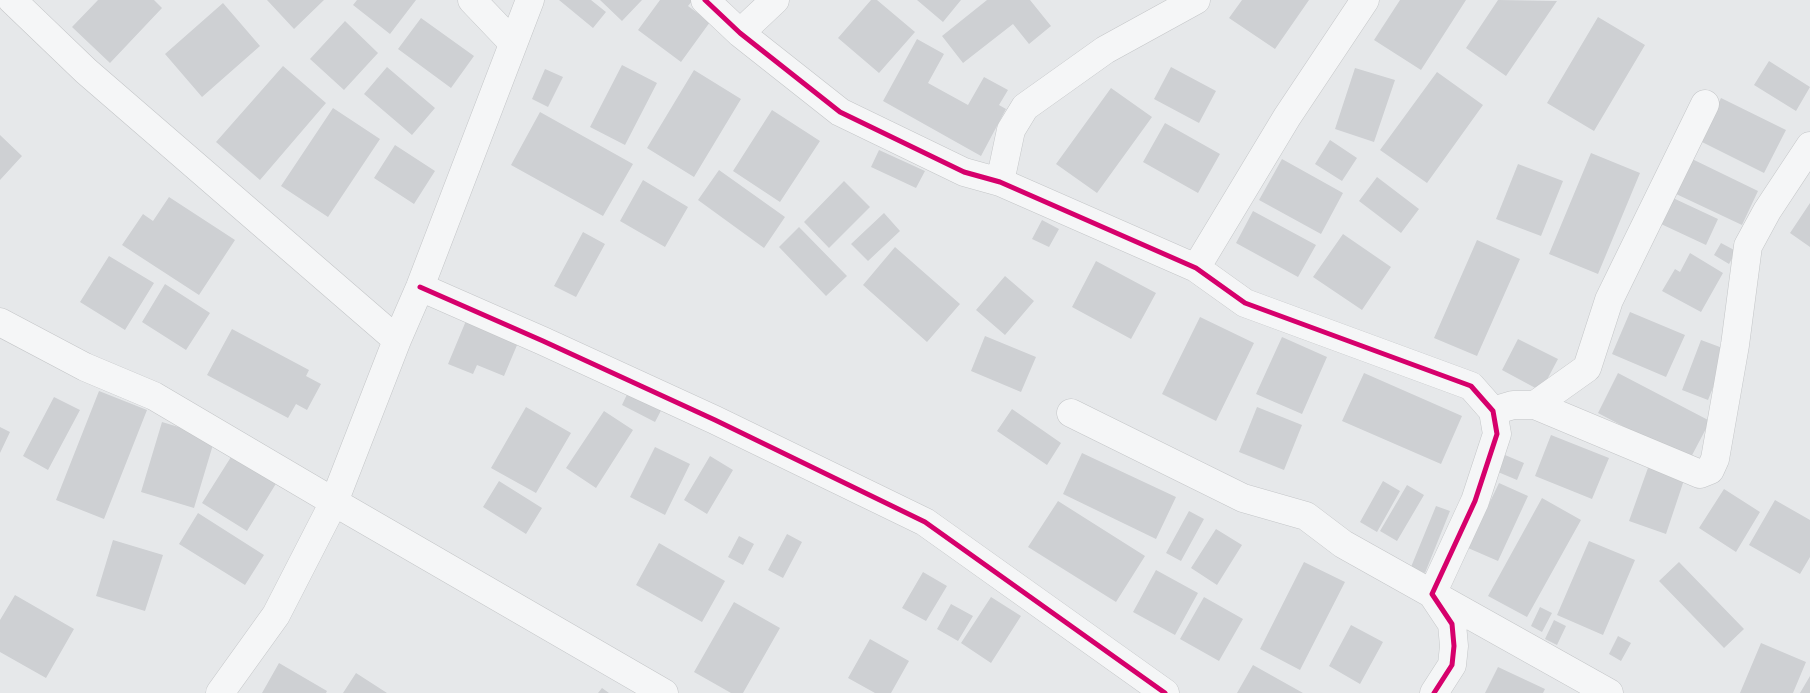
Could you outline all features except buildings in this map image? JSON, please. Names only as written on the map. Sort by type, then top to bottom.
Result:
[{"type":"street","points":[[12,0],[86,71],[397,340]]},
{"type":"street","points":[[472,0],[513,43]]},
{"type":"street","points":[[220,693],[276,615],[334,502],[397,340],[420,287],[530,0]]},
{"type":"street","points":[[705,0],[740,33],[840,112],[964,172],[1000,182],[1196,268],[1245,303],[1471,386],[1493,411],[1497,434],[1475,501],[1432,594]]},
{"type":"street","points":[[740,33],[775,0]]},
{"type":"street","points":[[1000,182],[1011,130],[1025,107],[1105,50],[1149,28],[1196,0]]},
{"type":"street","points":[[1196,268],[1287,117],[1365,0]]},
{"type":"street","points":[[1535,405],[1587,368],[1608,300],[1705,104]]},
{"type":"street","points":[[1493,411],[1512,406],[1535,405],[1700,474],[1710,470],[1715,459],[1735,345],[1748,246],[1767,211],[1810,146]]},
{"type":"street","points":[[420,287],[715,420],[925,522],[1165,693]]},
{"type":"street","points":[[0,322],[85,367],[154,396],[664,693]]},
{"type":"street","points":[[1071,413],[1243,498],[1306,516],[1343,544],[1609,693]]},
{"type":"street","points":[[1432,594],[1452,624],[1454,646],[1452,665],[1434,693]]},
{"type":"cycle path","points":[[705,0],[740,33],[840,112],[964,172],[1000,182],[1196,268],[1245,303],[1471,386],[1493,411],[1497,434],[1475,501],[1432,594],[1452,624],[1454,646],[1452,665],[1434,693]]},
{"type":"cycle path","points":[[420,287],[715,420],[925,522],[1165,693]]}]
